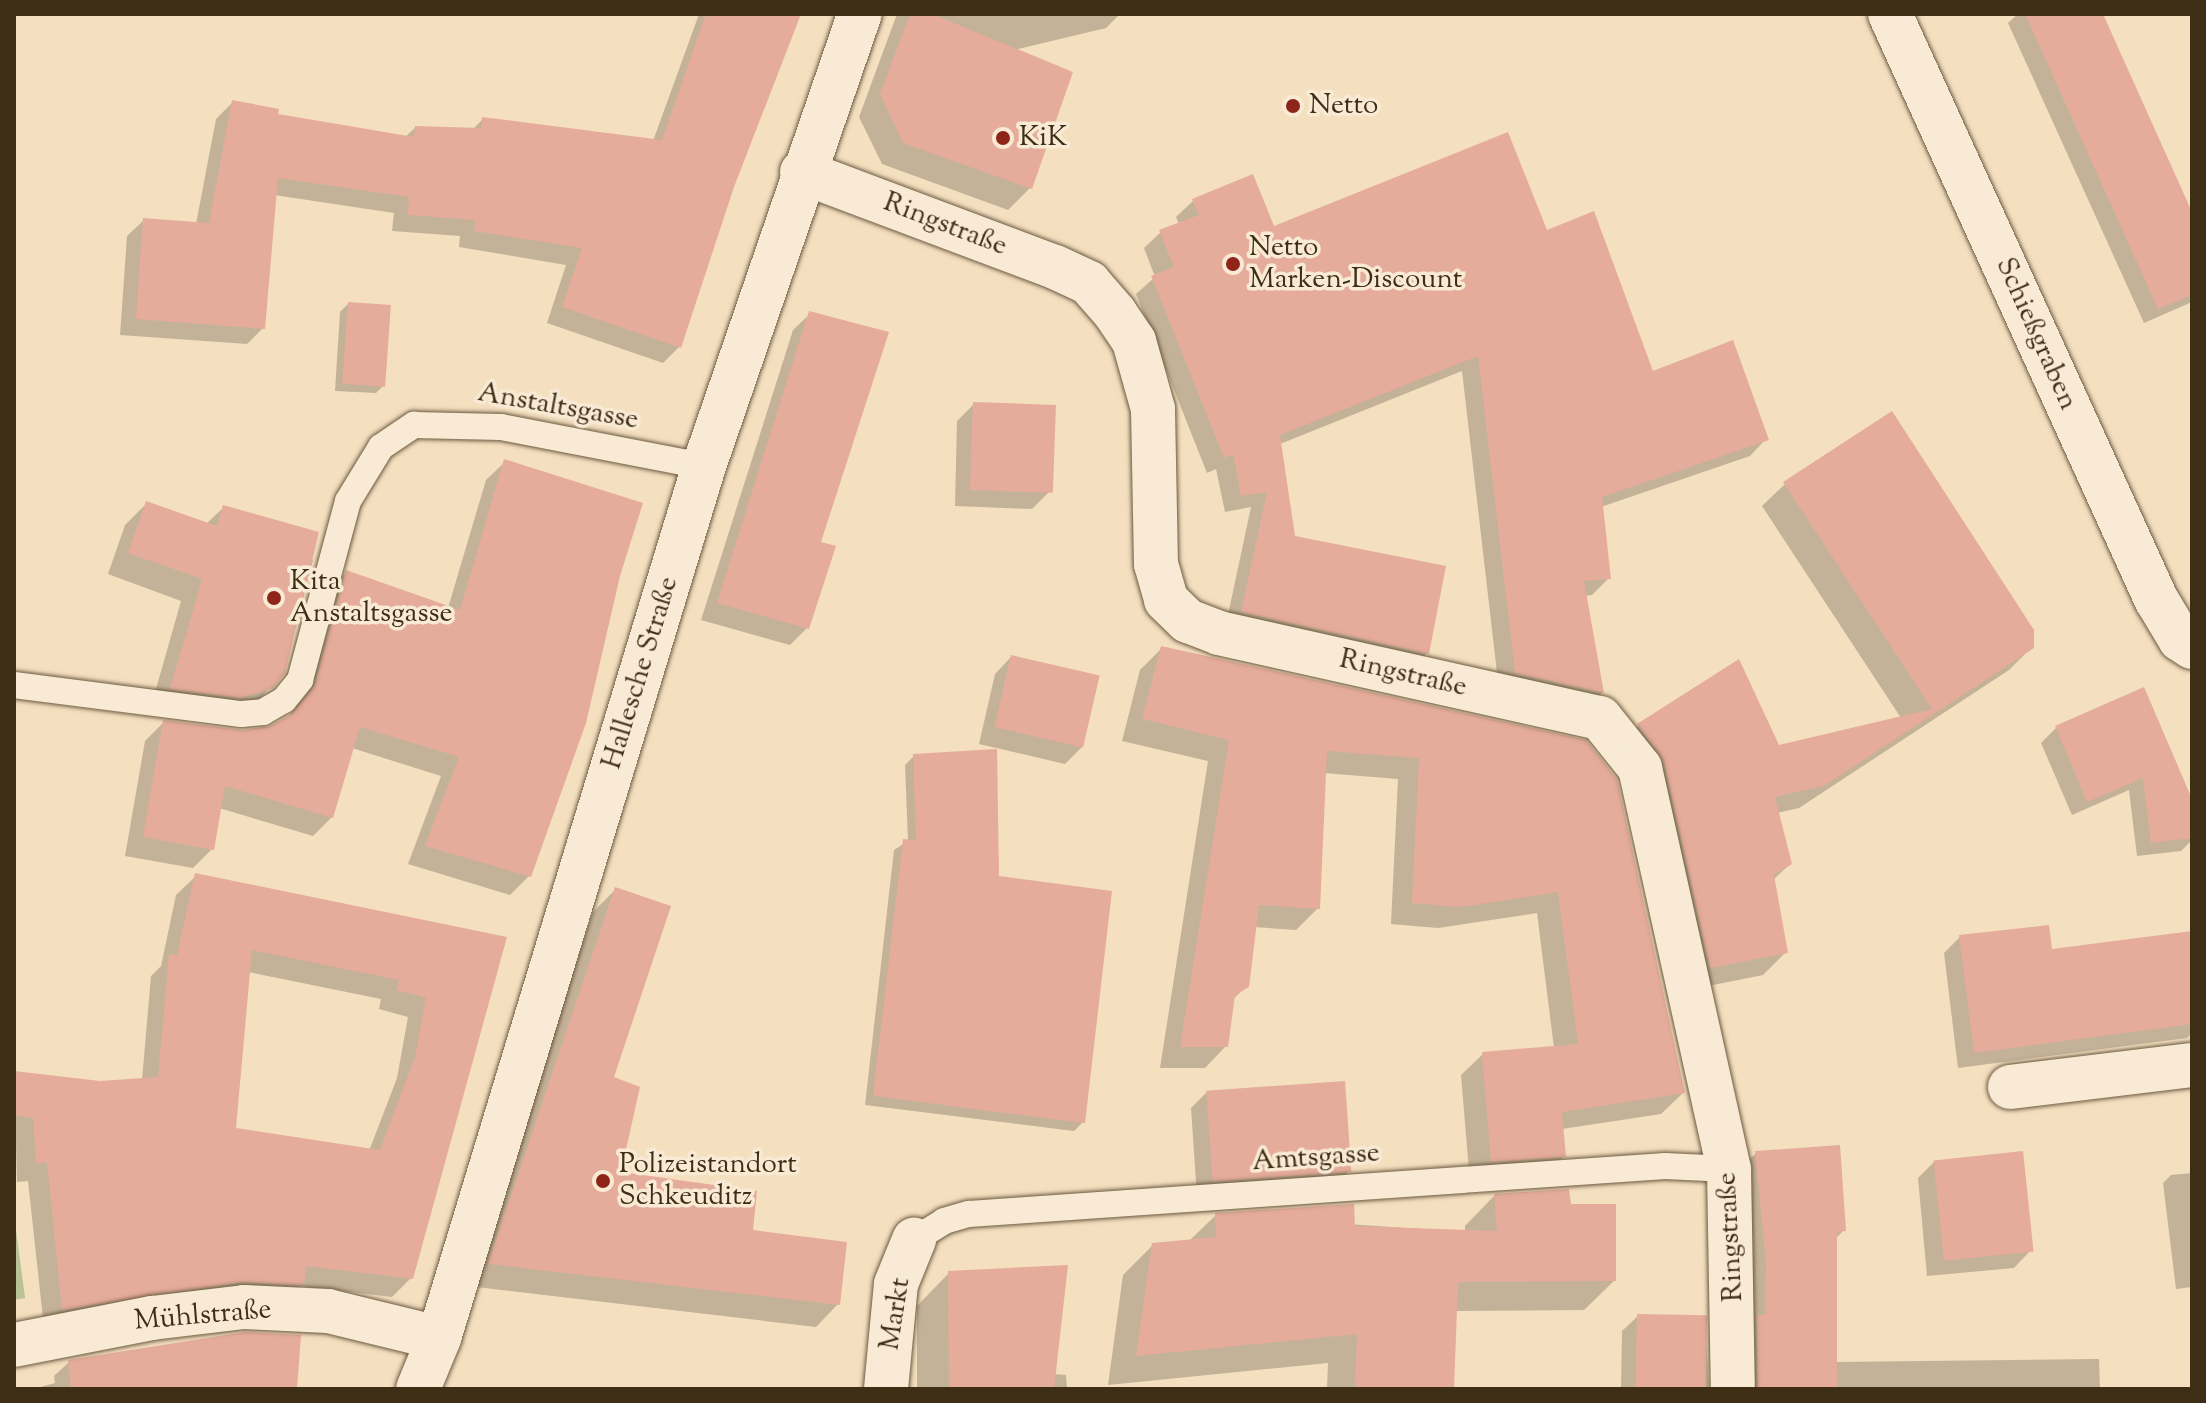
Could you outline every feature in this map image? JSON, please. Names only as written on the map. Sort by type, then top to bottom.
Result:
[{"type":"street","name":"Hallesche Straße","points":[[439,1338],[704,466],[802,172],[860,14]]},
{"type":"street","name":"Schießgraben","points":[[1890,14],[2156,599],[2180,639],[2192,647]]},
{"type":"street","name":"Ringstraße","points":[[802,172],[1055,267],[1089,283],[1115,313],[1147,374],[1153,409],[1156,564],[1166,600],[1188,621],[1219,633],[1600,718],[1640,768],[1729,1169],[1733,1389]]},
{"type":"street","points":[[2010,1087],[2192,1065]]},
{"type":"street","name":"Markt","points":[[886,1389],[896,1284],[914,1240]]},
{"type":"street","name":"Mühlstraße","points":[[14,1345],[152,1318],[244,1307],[328,1311],[439,1338]]},
{"type":"street","points":[[421,1388],[439,1338]]},
{"type":"lane","name":"Anstaltsgasse","points":[[14,685],[241,714],[263,712],[284,700],[300,680],[348,501],[381,447],[414,425],[501,427],[704,466]]},
{"type":"lane","name":"Amtsgasse","points":[[914,1240],[944,1221],[969,1214],[1665,1166],[1729,1169]]},
{"type":"green space","points":[[14,1215],[25,1298],[14,1300]]},
{"type":"building","points":[[706,14],[801,14],[734,187],[681,348],[562,307],[582,248],[474,231],[475,220],[408,215],[409,197],[278,178],[265,329],[136,319],[143,218],[209,223],[232,100],[279,109],[278,114],[414,137],[415,126],[481,128],[482,117],[662,140]]},
{"type":"building","points":[[910,14],[932,14],[1073,72],[1032,189],[903,143],[880,94]]},
{"type":"building","points":[[2025,14],[2103,14],[2192,212],[2192,295],[2158,309]]},
{"type":"building","points":[[1508,132],[1547,230],[1594,211],[1653,371],[1733,340],[1769,440],[1602,497],[1611,579],[1584,581],[1604,693],[1515,673],[1478,356],[1280,435],[1295,536],[1446,566],[1429,654],[1241,612],[1267,492],[1241,496],[1233,454],[1224,458],[1151,276],[1174,267],[1159,230],[1199,215],[1192,199],[1253,174],[1274,226]]},
{"type":"building","points":[[348,302],[391,305],[385,387],[342,384]]},
{"type":"building","points":[[809,311],[889,332],[821,542],[836,546],[809,629],[717,603]]},
{"type":"building","points":[[973,402],[1056,405],[1053,493],[970,490]]},
{"type":"building","points":[[1892,411],[2034,630],[2034,648],[1824,786],[1775,797],[1792,864],[1774,875],[1788,953],[1710,968],[1664,763],[1637,724],[1739,659],[1779,745],[1932,709],[1783,482]]},
{"type":"building","points":[[504,459],[643,503],[620,576],[586,723],[531,877],[425,846],[459,757],[360,727],[333,818],[225,786],[214,850],[143,837],[163,720],[242,730],[270,726],[292,714],[315,684],[346,570],[460,610]]},
{"type":"building","points":[[146,501],[217,526],[223,505],[319,532],[285,673],[273,688],[241,698],[170,689],[202,579],[128,553]]},
{"type":"building","points":[[1161,646],[1586,740],[1617,779],[1685,1093],[1562,1112],[1566,1157],[1491,1162],[1482,1052],[1578,1044],[1558,892],[1461,907],[1412,903],[1419,758],[1327,751],[1320,909],[1259,905],[1249,987],[1235,995],[1228,1047],[1180,1047],[1229,740],[1142,719]]},
{"type":"building","points":[[1011,655],[1100,675],[1083,748],[994,727]]},
{"type":"building","points":[[2144,687],[2192,799],[2192,838],[2151,843],[2143,778],[2087,802],[2055,726]]},
{"type":"building","points":[[997,749],[999,876],[1112,891],[1085,1123],[873,1096],[903,839],[916,840],[913,754]]},
{"type":"building","points":[[195,873],[507,937],[413,1279],[306,1266],[304,1285],[241,1282],[62,1310],[47,1163],[36,1163],[33,1118],[14,1115],[14,1071],[100,1081],[158,1077],[169,954],[177,955]],"holes":[[[252,950],[399,980],[397,990],[426,998],[415,1057],[380,1150],[236,1128]]]},
{"type":"building","name":"Polizeistandort Schkeuditz","points":[[615,887],[671,906],[614,1077],[640,1087],[621,1172],[757,1191],[753,1230],[847,1242],[840,1305],[488,1264]]},
{"type":"building","points":[[2049,925],[2052,949],[2192,931],[2192,1024],[1974,1053],[1959,935]]},
{"type":"building","points":[[1345,1081],[1351,1172],[1213,1181],[1206,1091]]},
{"type":"building","points":[[1840,1145],[1846,1231],[1837,1232],[1837,1389],[1758,1389],[1757,1315],[1765,1315],[1766,1262],[1755,1151]]},
{"type":"building","points":[[2023,1151],[2034,1251],[1944,1261],[1933,1160]]},
{"type":"building","points":[[1569,1189],[1571,1204],[1616,1204],[1616,1281],[1458,1282],[1454,1389],[1355,1389],[1357,1334],[1136,1356],[1152,1243],[1216,1237],[1215,1213],[1354,1204],[1355,1226],[1497,1231],[1494,1194]]},
{"type":"building","points":[[1068,1265],[1054,1389],[949,1389],[948,1271]]},
{"type":"building","points":[[1637,1314],[1707,1315],[1706,1389],[1636,1389]]},
{"type":"building","points":[[245,1332],[301,1335],[297,1389],[71,1389],[68,1360]]},
{"type":"place","name":"Netto","points":[[1293,106]]},
{"type":"place","name":"KiK","points":[[1003,138]]},
{"type":"place","name":"Netto Marken-Discount","points":[[1233,264]]},
{"type":"place","name":"Kita Anstaltsgasse","points":[[274,598]]},
{"type":"place","name":"Polizeistandort Schkeuditz","points":[[603,1181]]}]
